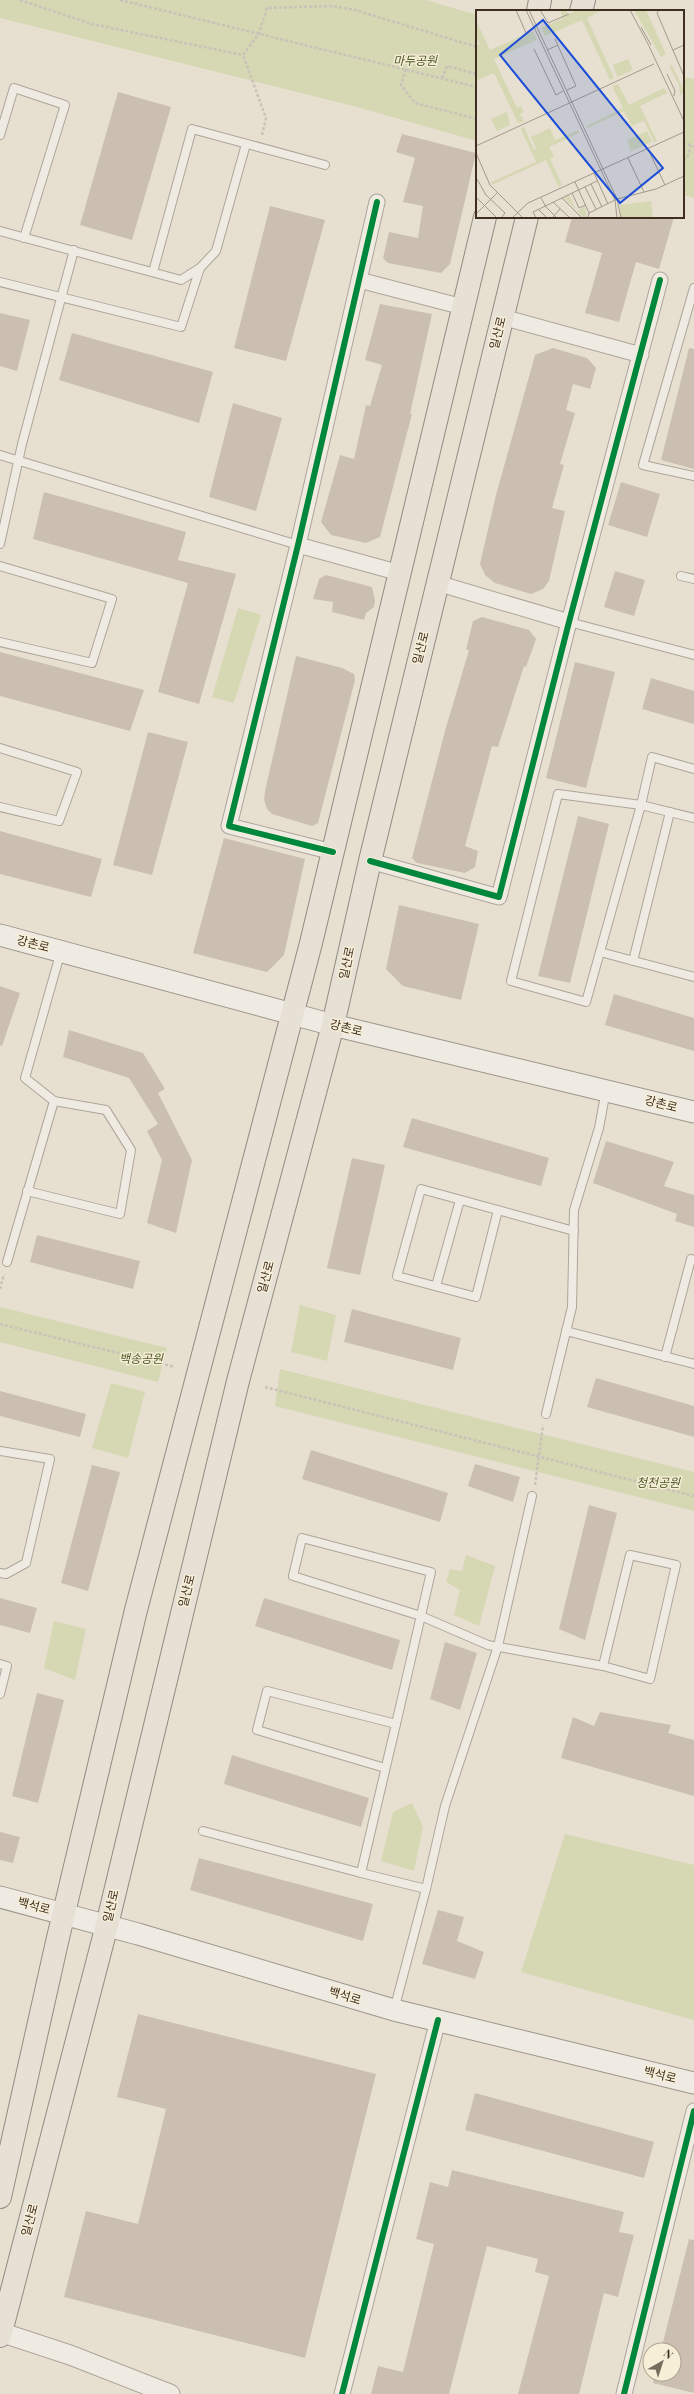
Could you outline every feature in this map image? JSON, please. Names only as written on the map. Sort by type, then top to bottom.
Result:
[{"type":"main road","points":[[538,10],[540,0]]},
{"type":"main road","points":[[581,10],[584,0]]},
{"type":"main road","points":[[0,2197],[64,1914],[138,1602],[333,852],[485,218]]},
{"type":"main road","name":"일산로","points":[[0,2333],[106,1925],[238,1381],[332,1025],[437,583],[528,218]]},
{"type":"main road","name":"강촌로","points":[[0,935],[332,1025],[694,1112]]},
{"type":"main road","name":"백석로","points":[[0,1897],[106,1925],[394,2010],[694,2083]]},
{"type":"street","points":[[333,852],[229,826],[298,545],[377,202]]},
{"type":"street","points":[[359,280],[463,307]]},
{"type":"street","points":[[370,861],[498,897],[568,622],[660,280]]},
{"type":"street","points":[[502,317],[641,355]]},
{"type":"street","points":[[298,545],[400,573]]},
{"type":"street","points":[[437,583],[568,622]]},
{"type":"street","points":[[342,2394],[438,2020]]},
{"type":"street","points":[[624,2394],[694,2111]]},
{"type":"street","points":[[0,2333],[77,2358],[170,2394]]},
{"type":"lane","points":[[0,135],[14,88],[65,105],[24,238]]},
{"type":"lane","points":[[153,272],[192,129],[325,165]]},
{"type":"lane","points":[[0,231],[181,280],[200,268],[216,251],[246,144]]},
{"type":"lane","points":[[0,544],[18,460],[59,297],[74,250]]},
{"type":"lane","points":[[0,282],[181,327],[200,268]]},
{"type":"lane","points":[[694,288],[642,465],[694,476]]},
{"type":"lane","points":[[0,455],[298,545]]},
{"type":"lane","points":[[0,566],[112,599],[92,663],[0,642]]},
{"type":"lane","points":[[681,576],[694,579]]},
{"type":"lane","points":[[568,622],[694,655]]},
{"type":"lane","points":[[0,748],[77,772],[59,820],[0,807]]},
{"type":"lane","points":[[694,768],[652,757],[641,805],[586,1002],[511,981],[558,794],[641,805],[694,818]]},
{"type":"lane","points":[[633,961],[670,812]]},
{"type":"lane","points":[[27,1191],[120,1214],[131,1150],[106,1110],[54,1101],[25,1078],[61,951]]},
{"type":"lane","points":[[600,952],[694,977]]},
{"type":"lane","points":[[546,1414],[572,1307],[574,1210],[599,1128],[606,1090]]},
{"type":"lane","points":[[7,1262],[54,1101]]},
{"type":"lane","points":[[498,1210],[476,1296],[398,1276],[421,1189],[460,1200],[498,1210],[574,1231]]},
{"type":"lane","points":[[436,1286],[460,1200]]},
{"type":"lane","points":[[665,1357],[691,1259],[694,1260]]},
{"type":"lane","points":[[566,1331],[694,1364]]},
{"type":"lane","points":[[0,1451],[50,1459],[26,1563],[6,1574],[0,1573]]},
{"type":"lane","points":[[394,2010],[426,1889],[445,1806],[498,1646],[532,1496]]},
{"type":"lane","points":[[360,1873],[421,1616],[432,1572],[302,1538],[293,1576],[421,1616],[488,1645],[602,1666],[650,1679],[676,1565],[630,1555],[602,1666]]},
{"type":"lane","points":[[0,1664],[7,1666],[0,1694]]},
{"type":"lane","points":[[385,1768],[257,1730],[267,1691],[396,1724]]},
{"type":"lane","points":[[203,1830],[360,1873],[426,1889]]},
{"type":"path","points":[[20,0],[92,24],[243,56]]},
{"type":"path","points":[[121,0],[259,32],[277,38],[476,87]]},
{"type":"path","points":[[243,56],[259,32],[267,8],[332,6],[355,10],[476,47]]},
{"type":"path","points":[[243,56],[266,118],[259,147]]},
{"type":"path","points":[[442,78],[447,66],[476,74]]},
{"type":"path","points":[[406,70],[401,85],[415,103],[476,118]]},
{"type":"path","points":[[684,159],[687,158],[692,146]]},
{"type":"path","points":[[0,1289],[7,1262]]},
{"type":"path","points":[[0,1324],[175,1367]]},
{"type":"path","points":[[265,1387],[694,1496]]},
{"type":"path","points":[[532,1496],[546,1414]]},
{"type":"green space","name":"마두공원","points":[[0,0],[426,0],[476,15],[476,141],[357,107],[0,18]]},
{"type":"green space","points":[[684,77],[694,79],[694,198],[684,195]]},
{"type":"green space","points":[[238,608],[261,615],[234,703],[212,697]]},
{"type":"green space","points":[[300,1305],[336,1315],[327,1361],[291,1352]]},
{"type":"green space","name":"백송공원","points":[[0,1307],[167,1348],[158,1382],[0,1342]]},
{"type":"green space","name":"청천공원","points":[[280,1369],[694,1472],[694,1511],[275,1406]]},
{"type":"green space","points":[[111,1383],[145,1392],[128,1458],[92,1448]]},
{"type":"green space","points":[[466,1555],[495,1566],[479,1626],[454,1615],[460,1590],[446,1582],[450,1569],[462,1571]]},
{"type":"green space","points":[[54,1621],[86,1629],[75,1680],[44,1668]]},
{"type":"green space","points":[[412,1803],[423,1827],[414,1871],[381,1861],[393,1812]]},
{"type":"green space","points":[[565,1834],[694,1865],[694,2020],[521,1972]]},
{"type":"building","points":[[118,92],[171,107],[132,240],[80,225]]},
{"type":"building","points":[[402,134],[476,153],[450,264],[441,273],[388,263],[383,258],[389,232],[418,238],[423,206],[403,202],[415,158],[396,152]]},
{"type":"building","points":[[270,206],[325,220],[286,361],[234,348]]},
{"type":"building","points":[[572,218],[674,218],[659,269],[636,262],[619,322],[585,313],[602,253],[565,242]]},
{"type":"building","points":[[380,304],[432,314],[410,414],[412,414],[380,537],[366,543],[331,535],[321,522],[340,455],[354,459],[366,405],[370,406],[382,365],[365,360]]},
{"type":"building","points":[[0,313],[30,320],[17,371],[0,366]]},
{"type":"building","points":[[72,333],[213,372],[199,423],[59,380]]},
{"type":"building","points":[[553,348],[587,358],[596,368],[590,389],[573,384],[566,410],[575,413],[560,464],[564,465],[552,508],[565,511],[549,581],[543,589],[531,594],[495,583],[485,575],[480,564],[496,495],[535,355]]},
{"type":"building","points":[[689,348],[694,349],[694,469],[661,460]]},
{"type":"building","points":[[233,403],[282,418],[256,511],[209,497]]},
{"type":"building","points":[[621,482],[660,494],[647,537],[608,525]]},
{"type":"building","points":[[44,492],[186,532],[178,560],[236,574],[199,704],[158,692],[188,583],[33,539]]},
{"type":"building","points":[[615,571],[645,580],[634,616],[604,607]]},
{"type":"building","points":[[326,575],[372,587],[375,601],[374,607],[366,613],[364,620],[332,612],[333,602],[313,599],[319,579]]},
{"type":"building","points":[[482,617],[529,630],[536,639],[526,667],[524,666],[498,747],[492,746],[465,846],[478,851],[475,867],[465,873],[417,863],[412,858],[445,731],[469,650],[466,650],[473,621]]},
{"type":"building","points":[[0,652],[144,690],[130,731],[0,696]]},
{"type":"building","points":[[296,656],[342,668],[354,674],[355,680],[318,823],[312,826],[272,814],[267,809],[264,800]]},
{"type":"building","points":[[575,662],[615,672],[586,788],[546,778]]},
{"type":"building","points":[[651,678],[694,691],[694,724],[642,709]]},
{"type":"building","points":[[148,732],[188,742],[152,875],[113,865]]},
{"type":"building","points":[[578,816],[609,824],[570,983],[538,976]]},
{"type":"building","points":[[0,831],[102,859],[91,897],[0,874]]},
{"type":"building","points":[[224,838],[305,859],[284,955],[267,972],[193,953]]},
{"type":"building","points":[[399,905],[479,924],[461,1000],[403,986],[386,969]]},
{"type":"building","points":[[0,986],[20,993],[2,1046],[0,1045]]},
{"type":"building","points":[[614,994],[694,1018],[694,1051],[605,1025]]},
{"type":"building","points":[[69,1030],[143,1053],[165,1089],[158,1093],[192,1160],[176,1233],[147,1223],[162,1160],[147,1131],[158,1124],[129,1078],[63,1057]]},
{"type":"building","points":[[412,1118],[549,1158],[541,1186],[403,1147]]},
{"type":"building","points":[[606,1141],[674,1162],[664,1186],[694,1195],[694,1227],[675,1221],[677,1214],[593,1183]]},
{"type":"building","points":[[352,1158],[385,1165],[360,1275],[327,1268]]},
{"type":"building","points":[[37,1235],[140,1261],[133,1289],[30,1262]]},
{"type":"building","points":[[352,1309],[461,1338],[453,1370],[344,1342]]},
{"type":"building","points":[[596,1378],[694,1406],[694,1437],[587,1407]]},
{"type":"building","points":[[0,1391],[86,1414],[80,1437],[0,1416]]},
{"type":"building","points":[[311,1450],[448,1493],[440,1522],[302,1479]]},
{"type":"building","points":[[475,1464],[520,1477],[513,1502],[468,1486]]},
{"type":"building","points":[[92,1465],[120,1472],[88,1591],[61,1583]]},
{"type":"building","points":[[589,1505],[617,1513],[585,1640],[559,1629]]},
{"type":"building","points":[[0,1598],[37,1608],[30,1633],[0,1625]]},
{"type":"building","points":[[264,1598],[400,1640],[392,1670],[255,1626]]},
{"type":"building","points":[[445,1642],[477,1653],[460,1710],[430,1699]]},
{"type":"building","points":[[37,1693],[64,1700],[38,1803],[12,1796]]},
{"type":"building","points":[[600,1712],[671,1725],[668,1733],[694,1740],[694,1796],[561,1758],[573,1717],[594,1726]]},
{"type":"building","points":[[232,1755],[369,1798],[361,1827],[224,1784]]},
{"type":"building","points":[[0,1832],[20,1837],[13,1863],[0,1860]]},
{"type":"building","points":[[199,1858],[373,1904],[363,1941],[190,1890]]},
{"type":"building","points":[[438,1910],[464,1917],[457,1941],[484,1952],[475,1979],[422,1964]]},
{"type":"building","points":[[138,2014],[376,2074],[305,2358],[64,2297],[86,2211],[138,2224],[166,2109],[117,2097]]},
{"type":"building","points":[[475,2093],[654,2142],[644,2178],[465,2130]]},
{"type":"building","points":[[452,2170],[624,2212],[619,2232],[634,2235],[618,2297],[604,2293],[579,2394],[518,2394],[549,2276],[535,2272],[538,2259],[487,2246],[449,2394],[371,2394],[378,2366],[403,2372],[434,2244],[416,2239],[430,2182],[448,2187]]},
{"type":"building","points":[[689,2239],[694,2240],[694,2393],[653,2383],[682,2382],[682,2342],[663,2342]]},
{"type":"cycle path","points":[[333,852],[229,826],[298,545],[377,202]]},
{"type":"cycle path","points":[[370,861],[499,897],[569,622],[660,280]]},
{"type":"cycle path","points":[[342,2394],[438,2020]]},
{"type":"cycle path","points":[[624,2394],[694,2111]]}]
